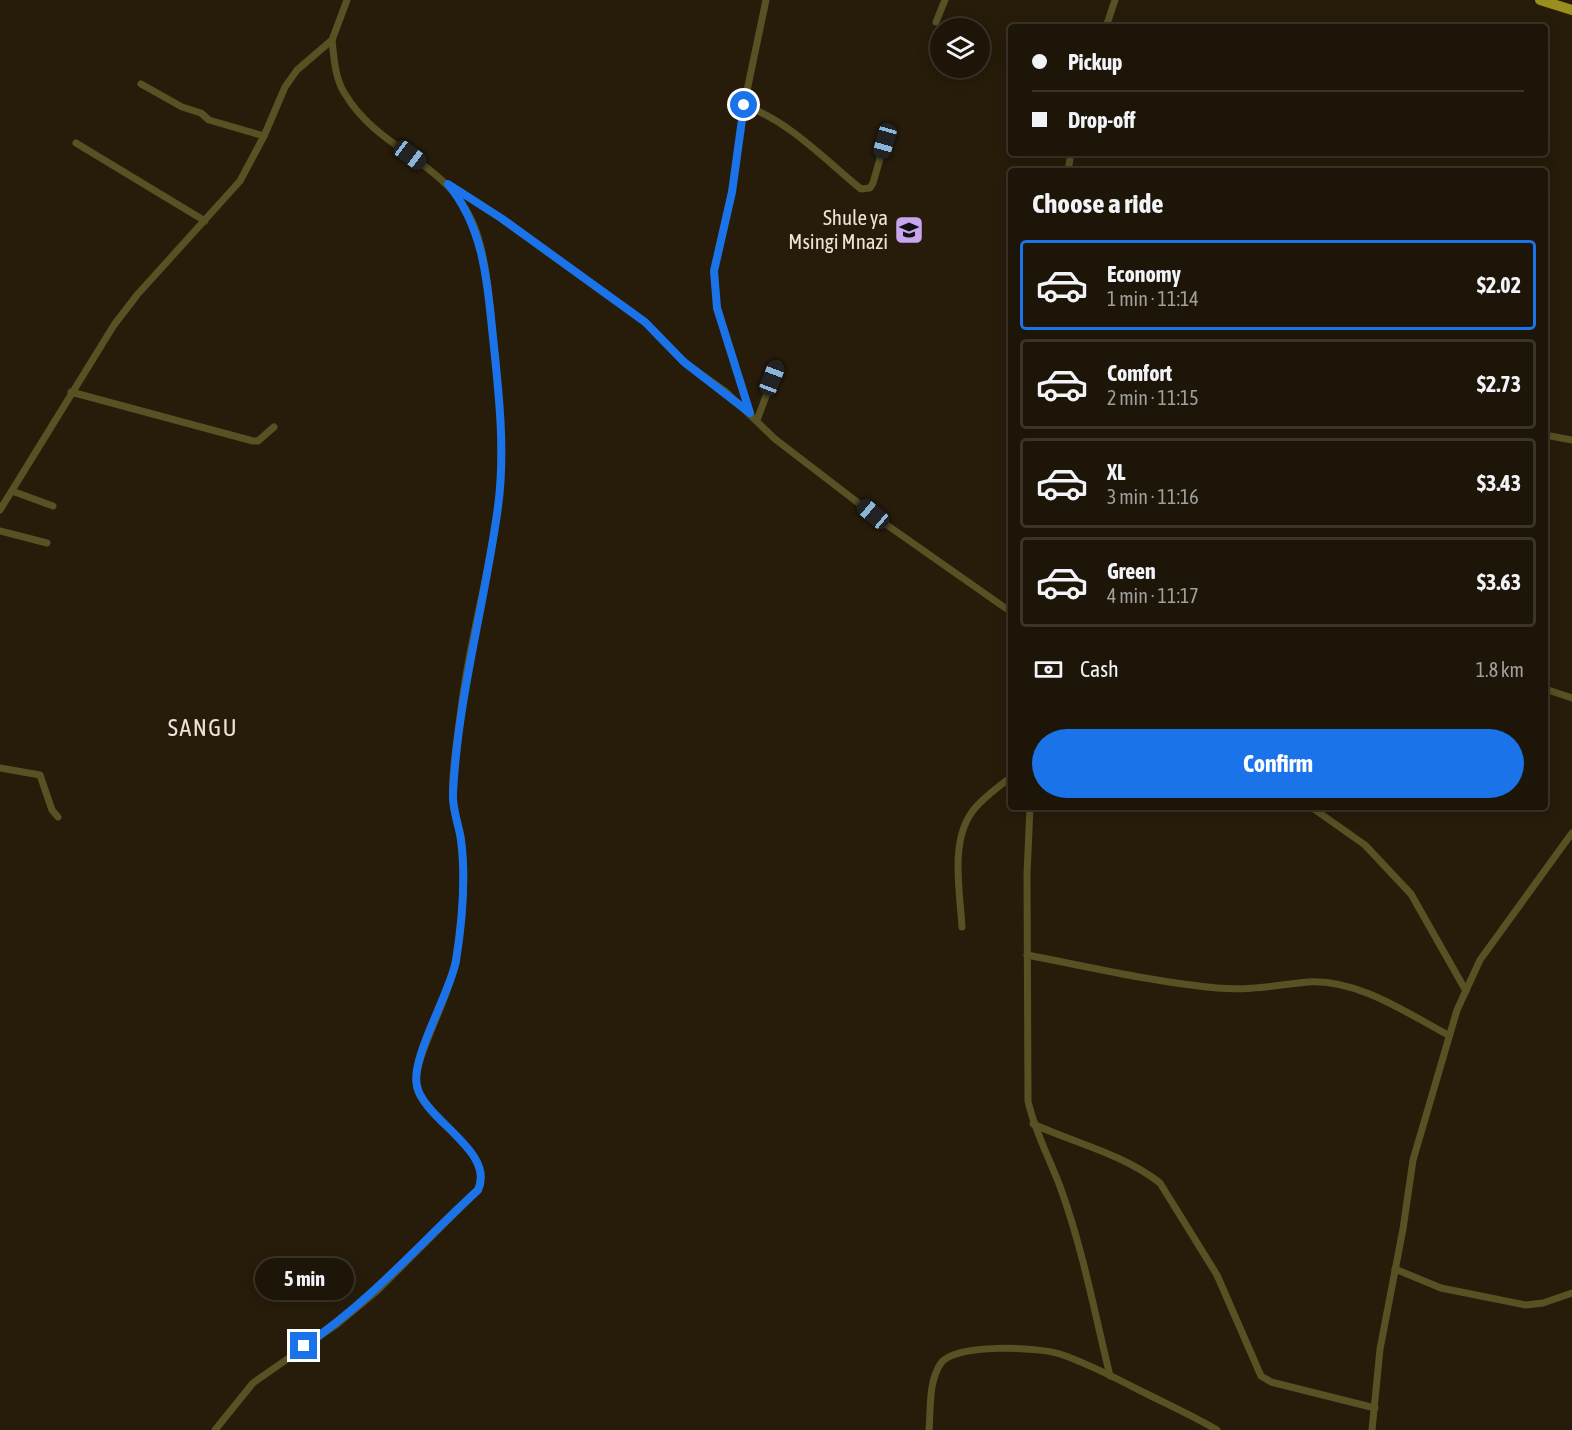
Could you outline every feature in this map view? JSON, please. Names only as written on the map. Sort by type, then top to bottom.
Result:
[{"type":"highway","points":[[1540,0],[1566,6]]},
{"type":"street","points":[[347,0],[332,40],[338,77],[344,93],[354,106],[399,147],[448,184],[501,218],[645,322],[684,362],[750,413],[775,439],[886,525],[1008,610]]},
{"type":"street","points":[[750,413],[717,308],[714,271],[732,192],[744,105],[766,0]]},
{"type":"street","points":[[938,18],[945,0]]},
{"type":"street","points":[[1107,24],[1115,0]]},
{"type":"street","points":[[0,510],[114,325],[137,295],[240,181],[291,78],[311,56],[332,40]]},
{"type":"street","points":[[141,84],[182,107],[201,113],[206,119],[264,136]]},
{"type":"street","points":[[744,105],[787,126],[861,189],[870,188],[873,183],[885,141]]},
{"type":"street","points":[[76,143],[205,221]]},
{"type":"street","points":[[215,1430],[253,1383],[336,1325],[378,1290],[478,1190],[482,1182],[480,1168],[471,1154],[426,1104],[417,1086],[416,1078],[420,1059],[456,962],[462,874],[461,840],[453,792],[461,710],[499,494],[498,393],[482,253],[464,203],[448,184]]},
{"type":"street","points":[[757,420],[778,364]]},
{"type":"street","points":[[71,392],[253,441],[258,441],[274,427]]},
{"type":"street","points":[[1548,436],[1572,440]]},
{"type":"street","points":[[12,491],[53,506]]},
{"type":"street","points":[[0,531],[47,543]]},
{"type":"street","points":[[1548,690],[1572,698]]},
{"type":"street","points":[[0,768],[40,775],[52,810],[58,817]]},
{"type":"street","points":[[962,927],[960,878],[961,837],[964,826],[973,810],[1008,780]]},
{"type":"street","points":[[1030,810],[1027,955],[1028,1101],[1033,1124],[1062,1191],[1083,1260],[1110,1376]]},
{"type":"street","points":[[1315,810],[1365,844],[1411,894],[1466,991]]},
{"type":"street","points":[[1372,1430],[1380,1349],[1416,1144],[1448,1035],[1480,960],[1572,833]]},
{"type":"street","points":[[1027,955],[1171,983],[1220,989],[1273,988],[1310,982],[1346,987],[1392,1006],[1448,1035]]},
{"type":"street","points":[[1033,1124],[1098,1149],[1160,1183],[1217,1275],[1261,1376],[1271,1382],[1375,1408]]},
{"type":"street","points":[[1395,1269],[1441,1288],[1526,1305],[1543,1303],[1572,1293]]},
{"type":"street","points":[[929,1430],[935,1375],[943,1361],[969,1349],[1058,1353],[1110,1376],[1212,1429]]},
{"type":"place","name":"Shule ya Msingi Mnazi","points":[[909,230]]},
{"type":"district","name":"SANGU","points":[[203,728]]},
{"type":"route","points":[[304,1346],[336,1325],[378,1290],[478,1190],[482,1182],[480,1168],[458,1138],[426,1104],[420,1095],[416,1078],[420,1059],[456,962],[462,874],[461,840],[453,792],[466,675],[498,504],[501,441],[490,305],[480,244],[464,203],[448,184],[501,218],[579,277],[645,322],[684,362],[725,391],[750,413],[717,308],[714,271],[736,170],[744,105]]}]
